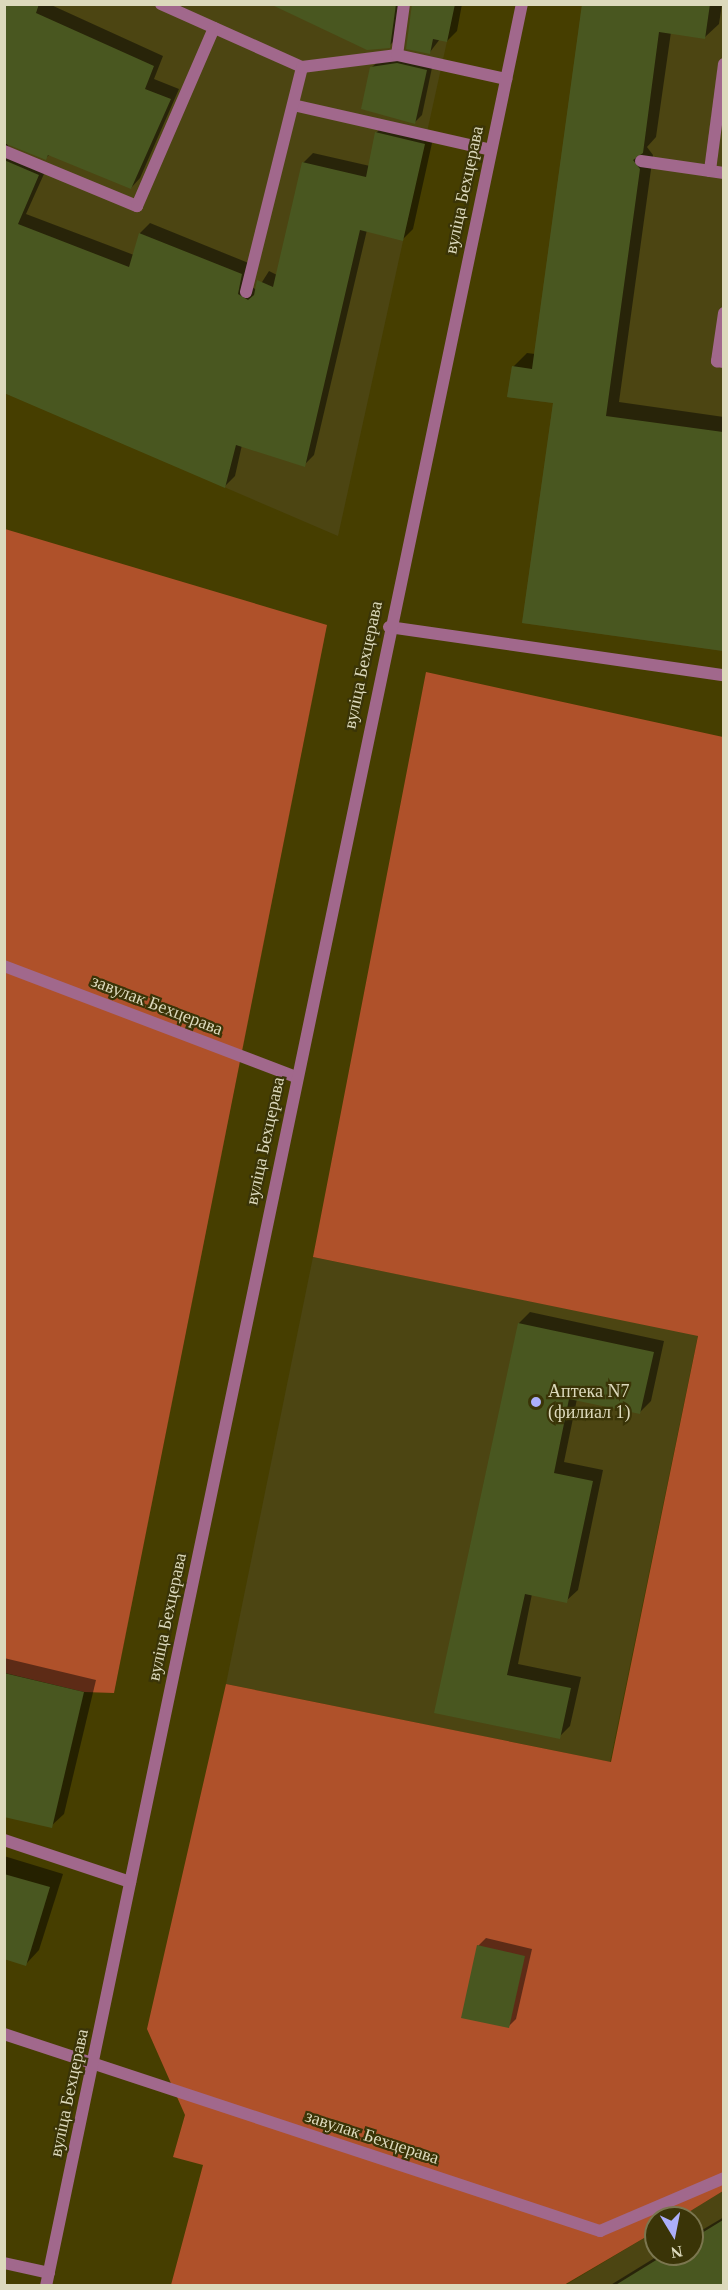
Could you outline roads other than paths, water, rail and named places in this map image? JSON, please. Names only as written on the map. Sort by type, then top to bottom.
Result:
[{"type":"street","points":[[161,4],[302,67],[397,56],[506,79]]},
{"type":"street","points":[[397,56],[404,4]]},
{"type":"street","name":"вуліца Бехцерава","points":[[47,2279],[94,2063],[389,627],[522,4]]},
{"type":"street","points":[[4,151],[137,206],[214,28]]},
{"type":"street","points":[[710,171],[723,64]]},
{"type":"street","points":[[246,292],[302,67]]},
{"type":"street","points":[[292,105],[491,150]]},
{"type":"street","points":[[641,161],[723,173]]},
{"type":"street","points":[[723,313],[717,361],[723,362]]},
{"type":"street","points":[[389,627],[723,675]]},
{"type":"street","name":"завулак Бехцерава","points":[[4,966],[296,1077]]},
{"type":"street","points":[[4,1840],[130,1882]]},
{"type":"street","name":"завулак Бехцерава","points":[[4,2034],[600,2231],[723,2178]]},
{"type":"street","points":[[4,2263],[47,2279]]},
{"type":"place","name":"Аптека N7 (филиал 1)","points":[[536,1402]]}]
